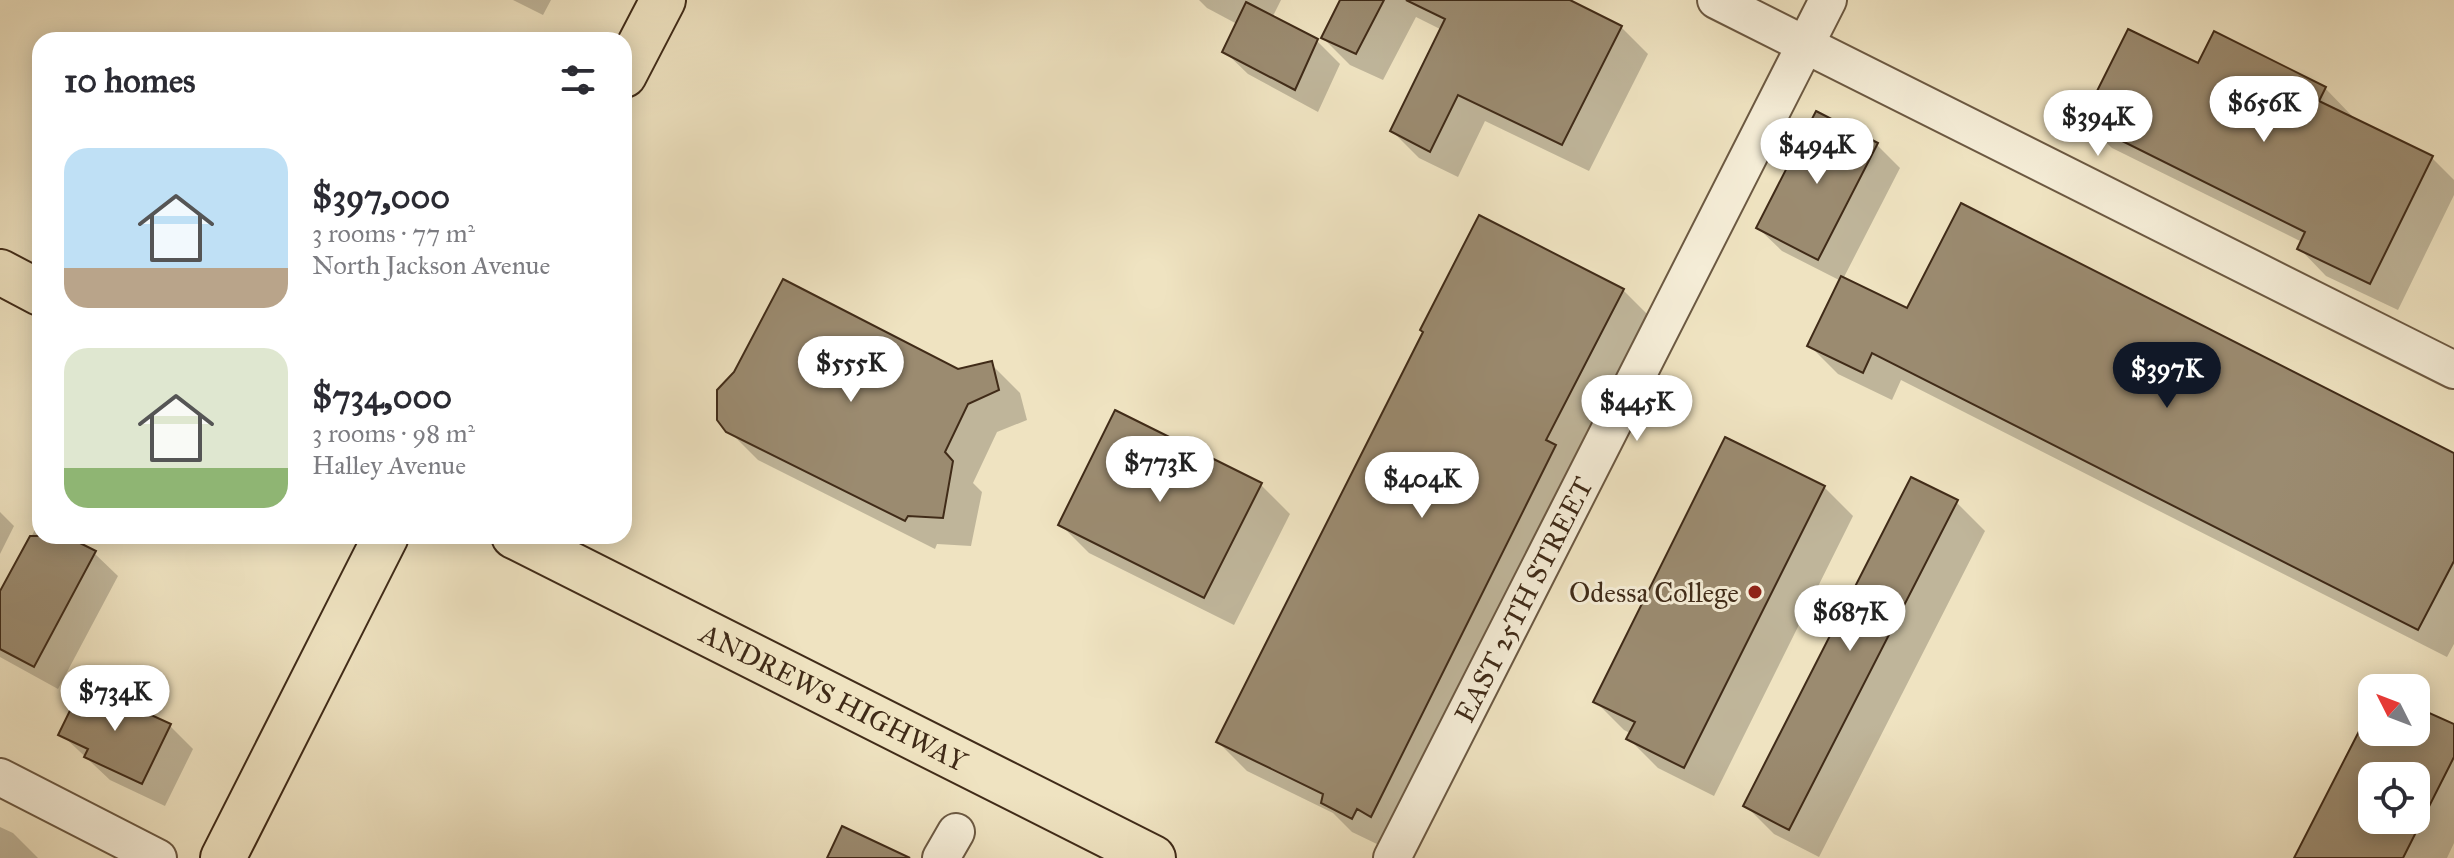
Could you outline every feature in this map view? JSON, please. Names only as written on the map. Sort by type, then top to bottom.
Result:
[{"type":"main road","points":[[632,60],[663,0]]},
{"type":"main road","points":[[0,272],[32,289]]},
{"type":"main road","points":[[223,858],[382,544]]},
{"type":"main road","name":"ANDREWS HIGHWAY","points":[[530,544],[1153,858]]},
{"type":"street","points":[[1716,0],[2454,370]]},
{"type":"street","name":"EAST 25TH STREET","points":[[1392,858],[1828,0]]},
{"type":"street","points":[[0,777],[158,858]]},
{"type":"building","points":[[1340,0],[1384,0],[1356,54],[1321,38]]},
{"type":"building","points":[[1406,0],[1570,0],[1622,26],[1562,145],[1458,95],[1430,152],[1390,131],[1445,19]]},
{"type":"building","points":[[1246,2],[1318,39],[1295,90],[1222,52]]},
{"type":"building","points":[[2128,29],[2198,63],[2214,31],[2326,87],[2319,101],[2433,156],[2370,284],[2297,249],[2305,232],[2082,121]]},
{"type":"building","points":[[1816,111],[1878,143],[1818,260],[1756,228]]},
{"type":"building","points":[[1961,203],[2454,453],[2454,561],[2418,630],[1872,353],[1863,373],[1807,346],[1841,276],[1907,308]]},
{"type":"building","points":[[1479,215],[1624,289],[1546,440],[1556,445],[1371,817],[1357,809],[1352,819],[1321,803],[1323,794],[1216,742]]},
{"type":"building","points":[[783,279],[958,369],[992,361],[999,390],[968,404],[945,452],[953,461],[943,518],[908,516],[905,521],[726,432],[717,420],[717,390],[734,372]]},
{"type":"building","points":[[1115,410],[1262,483],[1204,598],[1058,525]]},
{"type":"building","points":[[1725,437],[1825,486],[1684,768],[1626,739],[1635,722],[1593,702]]},
{"type":"building","points":[[1911,477],[1958,500],[1789,830],[1743,806]]},
{"type":"building","points":[[30,536],[32,544],[82,544],[96,551],[34,667],[0,649],[0,591]]},
{"type":"building","points":[[83,684],[171,724],[142,784],[84,757],[88,749],[58,735]]},
{"type":"building","points":[[2430,713],[2454,724],[2454,757],[2430,805],[2430,762],[2358,762],[2358,834],[2415,834],[2403,858],[2294,858],[2358,733],[2358,746],[2430,746]]},
{"type":"building","points":[[842,826],[910,858],[827,858]]},
{"type":"place","name":"Odessa College","points":[[1755,592]]}]
